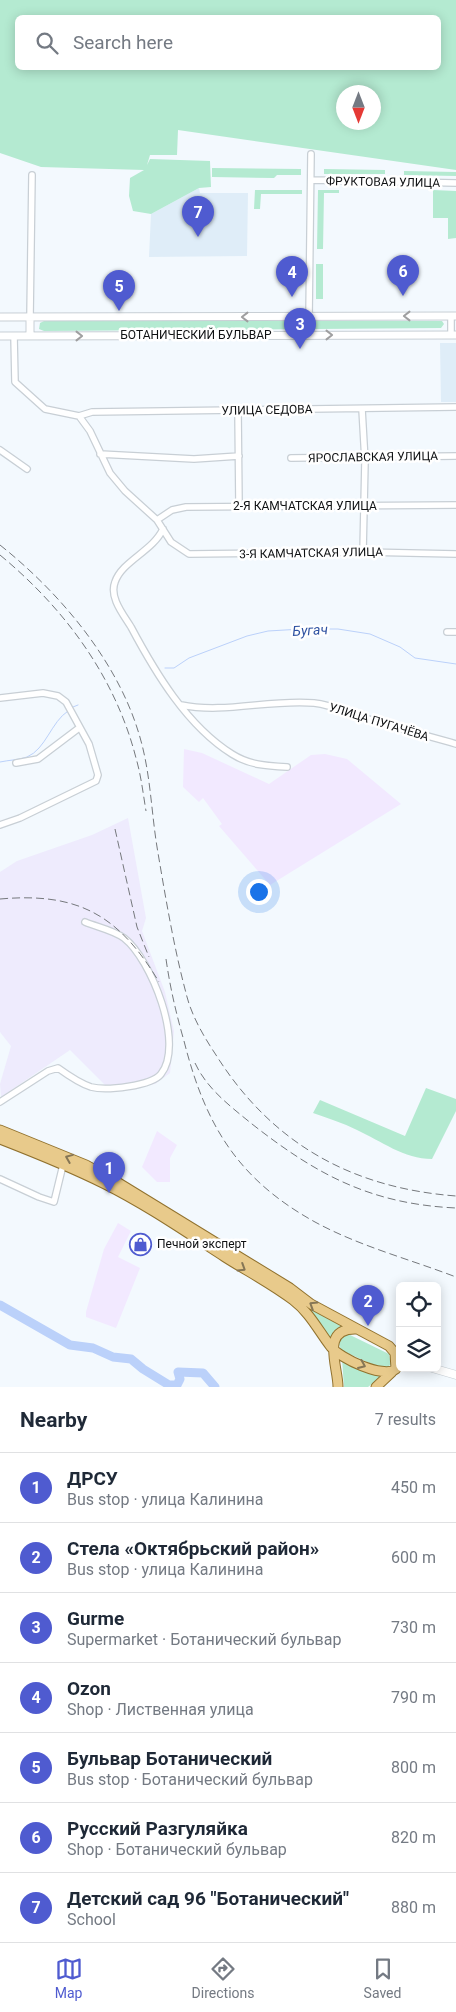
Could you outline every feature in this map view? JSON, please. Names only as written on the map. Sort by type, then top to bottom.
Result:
[{"type":"main road","points":[[0,1130],[86,1165],[118,1182],[290,1288],[311,1304],[396,1349]]},
{"type":"main road","points":[[0,1139],[106,1184],[293,1300],[317,1325],[332,1348],[338,1387]]},
{"type":"main road","points":[[332,1348],[339,1333],[343,1330],[356,1329]]},
{"type":"main road","points":[[389,1346],[395,1354],[396,1370]]},
{"type":"main road","points":[[332,1348],[363,1366],[382,1373],[396,1370]]},
{"type":"main road","points":[[441,1366],[456,1375]]},
{"type":"main road","points":[[376,1387],[396,1370]]},
{"type":"main road","points":[[441,1371],[456,1375]]},
{"type":"street","points":[[309,317],[310,154]]},
{"type":"street","points":[[30,336],[32,175]]},
{"type":"street","name":"ФРУКТОВАЯ УЛИЦА","points":[[311,180],[456,183]]},
{"type":"street","name":"БОТАНИЧЕСКИЙ БУЛЬВАР","points":[[0,317],[454,316],[454,335],[0,336]]},
{"type":"street","points":[[14,336],[14,382],[44,409],[79,416],[90,431],[110,473],[157,520],[163,529],[158,540],[120,572],[114,582],[114,598],[156,673],[181,705],[217,744],[233,755],[257,765],[287,767]]},
{"type":"street","name":"УЛИЦА СЕДОВА","points":[[79,416],[92,412],[456,407]]},
{"type":"street","points":[[362,409],[365,507],[363,552]]},
{"type":"street","points":[[238,411],[239,505]]},
{"type":"street","points":[[0,450],[27,469]]},
{"type":"street","points":[[100,454],[194,459],[239,456]]},
{"type":"street","name":"ЯРОСЛАВСКАЯ УЛИЦА","points":[[291,458],[456,456]]},
{"type":"street","name":"2-Я КАМЧАТСКАЯ УЛИЦА","points":[[157,520],[177,508],[239,505],[365,507],[456,505]]},
{"type":"street","name":"3-Я КАМЧАТСКАЯ УЛИЦА","points":[[163,529],[170,542],[189,554],[363,552],[456,554]]},
{"type":"street","points":[[448,632],[456,632]]},
{"type":"street","points":[[0,698],[43,693],[58,696],[66,702],[89,744],[98,779],[20,818],[0,825]]},
{"type":"street","name":"УЛИЦА ПУГАЧЁВА","points":[[181,705],[213,710],[273,703],[314,703],[456,744]]},
{"type":"street","points":[[16,763],[38,758],[79,728]]},
{"type":"street","points":[[0,1102],[48,1071],[58,1068],[76,1081],[93,1087],[110,1088],[141,1084],[156,1078],[165,1067],[168,1049],[168,1023],[149,971],[124,939],[85,922]]},
{"type":"street","points":[[0,1179],[54,1202],[63,1165]]},
{"type":"shaded area","points":[[199,188],[200,193],[248,193],[247,256],[149,257],[151,214]]},
{"type":"shaded area","points":[[440,343],[456,343],[456,402],[441,402]]},
{"type":"shaded area","points":[[184,749],[202,753],[269,784],[311,755],[325,754],[347,759],[401,804],[270,885],[219,826],[222,824],[203,798],[199,802],[183,787]]},
{"type":"shaded area","points":[[128,818],[146,918],[142,931],[165,992],[174,1031],[170,1073],[155,1084],[111,1091],[70,1050],[1,1097],[0,1084],[11,1046],[0,1032],[0,872],[17,861],[92,835]]},
{"type":"shaded area","points":[[157,1131],[177,1145],[170,1158],[170,1182],[157,1182],[142,1167]]},
{"type":"shaded area","points":[[118,1223],[131,1231],[118,1257],[140,1268],[116,1328],[86,1317],[86,1312],[104,1249]]},
{"type":"green space","points":[[0,0],[456,0],[456,170],[178,130],[177,155],[150,155],[147,165],[150,159],[210,161],[211,187],[199,188],[151,214],[133,211],[129,196],[130,178],[144,170],[41,167],[0,153]]},
{"type":"green space","points":[[212,168],[301,169],[301,175],[277,175],[274,178],[212,177]]},
{"type":"green space","points":[[324,169],[385,170],[385,174],[324,174]]},
{"type":"green space","points":[[404,171],[456,172],[456,176],[404,175]]},
{"type":"green space","points":[[255,190],[302,190],[302,194],[261,194],[260,209],[254,209]]},
{"type":"green space","points":[[318,190],[339,190],[339,193],[324,193],[323,249],[317,249]]},
{"type":"green space","points":[[433,190],[456,191],[456,238],[448,239],[448,218],[433,218]]},
{"type":"green space","points":[[316,264],[323,264],[323,299],[316,299]]},
{"type":"green space","points":[[44,321],[442,321],[444,324],[441,328],[44,331],[39,329],[40,323]]},
{"type":"green space","points":[[426,1088],[456,1099],[456,1111],[432,1159],[402,1153],[352,1127],[313,1113],[320,1100],[405,1136]]},
{"type":"green space","points":[[310,1309],[343,1327],[334,1331],[330,1340]]},
{"type":"green space","points":[[348,1334],[389,1354],[391,1364],[387,1368],[378,1367],[341,1350],[338,1341],[343,1335]]},
{"type":"green space","points":[[342,1359],[382,1376],[368,1387],[344,1387]]},
{"type":"waterway","name":"Бугач","points":[[165,668],[174,668],[189,658],[247,636],[268,631],[302,629],[338,629],[370,634],[400,647],[415,658],[456,664]]},
{"type":"waterway","points":[[73,707],[78,705]]},
{"type":"waterway","name":"Бугач","points":[[0,762],[24,758],[34,753],[57,722],[68,711]]},
{"type":"waterway","points":[[0,1305],[70,1345],[93,1348],[113,1357],[131,1359],[169,1385],[177,1385],[180,1379],[178,1372],[203,1373],[215,1387]]},
{"type":"railway","points":[[0,545],[44,584],[83,629],[101,654],[129,707],[139,734],[146,763],[170,924],[188,1001],[195,1018],[216,1055],[238,1086],[262,1113],[289,1137],[318,1156],[349,1171],[382,1183],[418,1191],[456,1196]]},
{"type":"railway","points":[[0,555],[66,621],[101,672],[127,728],[139,771],[146,811]]},
{"type":"railway","points":[[115,829],[137,927],[149,957]]},
{"type":"railway","points":[[0,899],[28,898],[52,900],[74,905],[94,913],[112,924],[128,940],[144,959],[159,982]]},
{"type":"railway","points":[[166,959],[178,1020],[192,1071],[202,1098],[228,1147],[245,1168],[288,1205],[332,1231],[456,1277]]},
{"type":"railway","points":[[195,1063],[206,1081],[235,1111],[299,1158],[323,1172],[371,1193],[425,1205],[456,1208]]},
{"type":"place","name":"Детский сад 96 \"Ботанический\"","points":[[198,237]]},
{"type":"place","name":"Русский Разгуляйка","points":[[403,296]]},
{"type":"place","name":"Ozon","points":[[292,297]]},
{"type":"place","name":"Бульвар Ботанический","points":[[119,311]]},
{"type":"place","name":"Gurme","points":[[300,349]]},
{"type":"place","name":"ДРСУ","points":[[109,1193]]},
{"type":"place","name":"Печной эксперт","points":[[141,1244]]},
{"type":"place","name":"Стела «Октябрьский район»","points":[[368,1326]]}]
